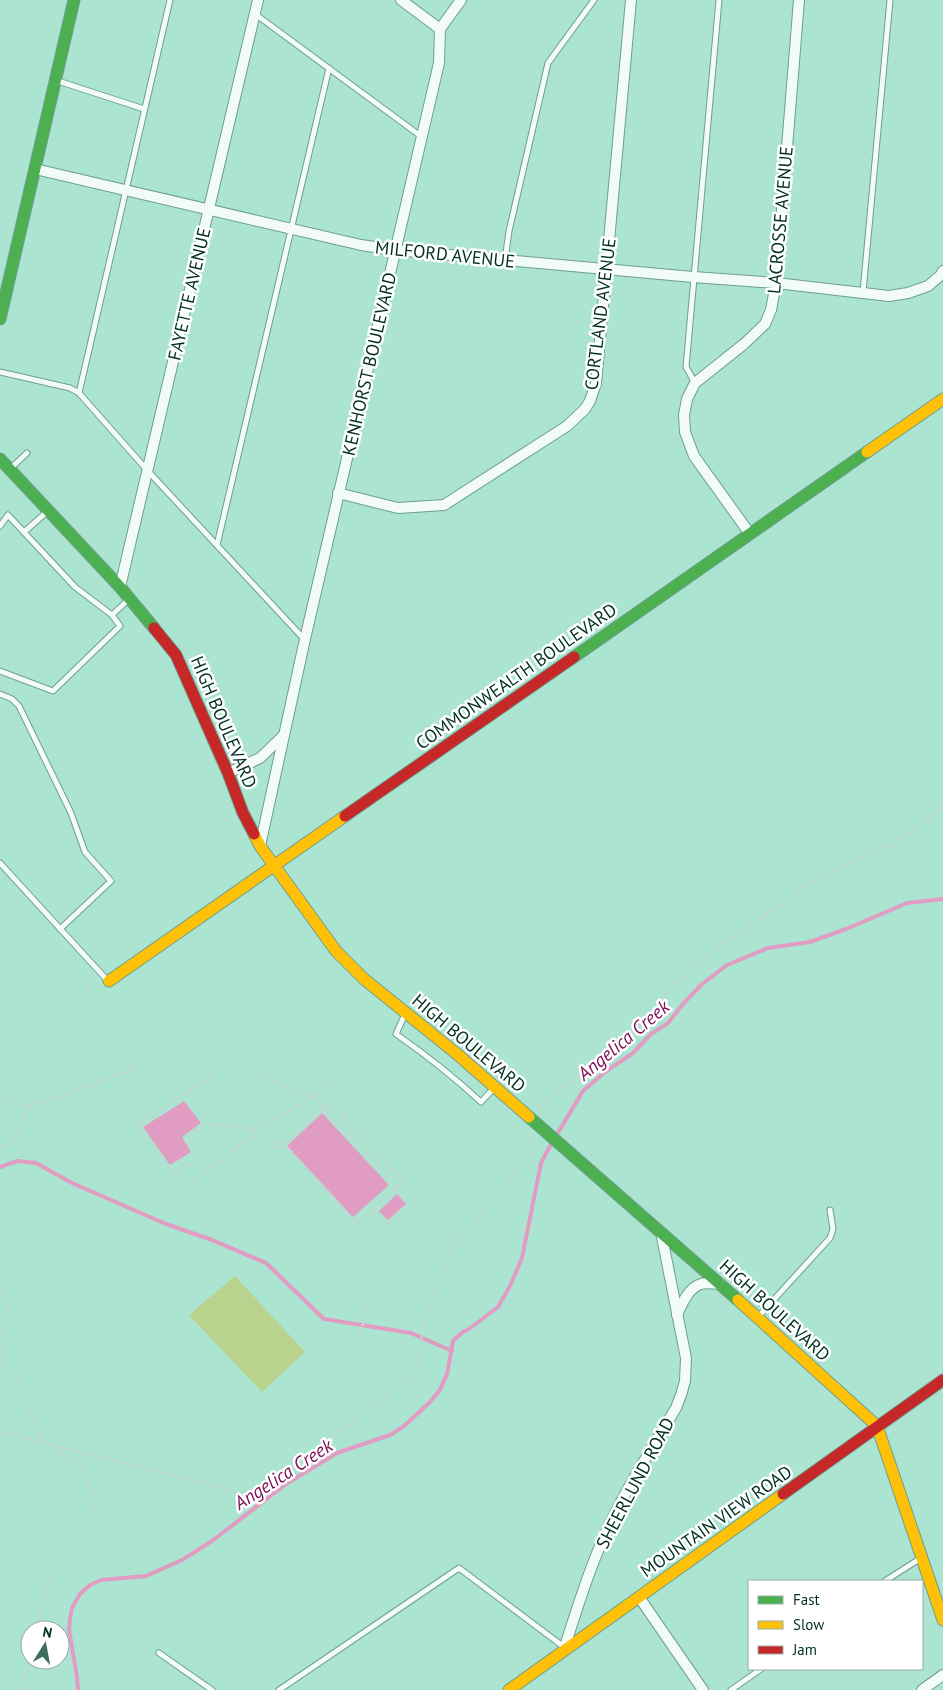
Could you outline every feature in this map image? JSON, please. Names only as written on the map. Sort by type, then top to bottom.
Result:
[{"type":"street","points":[[0,318],[74,0]]},
{"type":"street","name":"FAYETTE AVENUE","points":[[120,587],[258,0]]},
{"type":"street","points":[[401,0],[440,29],[461,0]]},
{"type":"street","name":"CORTLAND AVENUE","points":[[338,493],[398,508],[444,505],[555,435],[585,409],[590,401],[596,383],[631,0]]},
{"type":"street","name":"LACROSSE AVENUE","points":[[750,534],[694,456],[685,432],[684,415],[688,398],[695,383],[761,329],[771,310],[776,283],[799,0]]},
{"type":"street","name":"KENHORST BOULEVARD","points":[[260,846],[338,493],[439,63],[440,29]]},
{"type":"street","name":"MILFORD AVENUE","points":[[34,169],[361,245],[395,250],[776,283],[889,296],[908,294],[928,286],[943,271]]},
{"type":"street","name":"COMMONWEALTH BOULEVARD","points":[[108,981],[943,399]]},
{"type":"street","name":"HIGH BOULEVARD","points":[[0,459],[120,587],[176,655],[228,773],[243,813],[260,846],[336,951],[364,979],[495,1086],[721,1284],[877,1426],[943,1620]]},
{"type":"street","points":[[228,773],[260,758],[285,734]]},
{"type":"street","name":"SHEERLUND ROAD","points":[[566,1649],[566,1643],[583,1590],[602,1541],[620,1504],[676,1408],[685,1381],[686,1358],[661,1232]]},
{"type":"street","points":[[677,1315],[684,1298],[692,1290],[701,1284],[721,1284]]},
{"type":"street","name":"MOUNTAIN VIEW ROAD","points":[[509,1690],[943,1380]]},
{"type":"street","points":[[639,1598],[703,1690]]},
{"type":"street","points":[[922,1690],[943,1675]]},
{"type":"lane","points":[[79,393],[170,0]]},
{"type":"lane","points":[[505,260],[548,63],[594,0]]},
{"type":"lane","points":[[695,383],[686,367],[719,0]]},
{"type":"lane","points":[[863,292],[890,0]]},
{"type":"lane","points":[[254,14],[422,137]]},
{"type":"lane","points":[[217,545],[329,68]]},
{"type":"lane","points":[[55,80],[144,109]]},
{"type":"lane","points":[[0,372],[70,388],[79,393],[147,470],[305,639]]},
{"type":"lane","points":[[10,469],[26,454]]},
{"type":"lane","points":[[24,532],[48,510]]},
{"type":"lane","points":[[0,526],[8,515],[75,587],[112,615],[120,626],[53,691],[0,671]]},
{"type":"lane","points":[[112,615],[130,599]]},
{"type":"lane","points":[[0,694],[12,699],[19,706],[71,813],[85,852],[111,882],[60,929]]},
{"type":"lane","points":[[0,863],[108,981]]},
{"type":"lane","points":[[406,1012],[396,1034],[446,1071],[481,1102],[495,1086]]},
{"type":"lane","points":[[758,1317],[830,1238],[833,1229],[830,1210]]},
{"type":"lane","points":[[887,1580],[921,1558]]},
{"type":"lane","points":[[279,1690],[459,1568],[566,1649]]},
{"type":"lane","points":[[159,1653],[212,1690]]},
{"type":"lane","points":[[731,1690],[760,1670]]},
{"type":"path","points":[[532,1119],[582,1072],[618,1046],[642,1024],[679,980],[709,955],[824,873],[891,846],[943,807]]},
{"type":"path","points":[[0,1095],[29,1107],[135,1069],[85,997],[93,965]]},
{"type":"path","points":[[250,1069],[262,1078],[312,1097],[326,1105],[338,1112],[404,1180],[358,1224],[288,1148],[268,1146],[269,1142],[287,1143],[326,1105]]},
{"type":"path","points":[[213,1074],[138,1126],[174,1175],[200,1158],[184,1138],[204,1124],[258,1129]]},
{"type":"path","points":[[187,1186],[252,1136],[258,1129],[312,1097],[338,1078]]},
{"type":"path","points":[[0,1148],[16,1140],[29,1107]]},
{"type":"path","points":[[322,1108],[398,1187]]},
{"type":"path","points":[[342,1116],[346,1111]]},
{"type":"path","points":[[452,1249],[536,1148],[518,1124],[516,1138]]},
{"type":"path","points":[[374,1209],[387,1223],[407,1204],[395,1189]]},
{"type":"path","points":[[0,1431],[41,1440],[251,1496],[296,1468],[416,1372],[425,1319],[452,1249],[454,1221]]},
{"type":"path","points":[[0,1285],[8,1306],[0,1361],[16,1377],[41,1440],[81,1463],[97,1505],[50,1578],[40,1620]]},
{"type":"path","points":[[359,1346],[367,1302]]},
{"type":"path","points":[[22,1690],[27,1670]]},
{"type":"green space","points":[[235,1276],[305,1352],[262,1392],[189,1315]]},
{"type":"shaded area","points":[[184,1101],[201,1123],[182,1137],[191,1152],[170,1165],[143,1127]]},
{"type":"shaded area","points":[[322,1113],[389,1185],[353,1217],[287,1146]]},
{"type":"shaded area","points":[[397,1194],[406,1204],[388,1220],[379,1211]]},
{"type":"waterway","name":"Angelica Creek","points":[[556,1136],[583,1091],[605,1072],[633,1053],[651,1034],[668,1023],[701,985],[727,965],[768,948],[810,942],[907,903],[943,899]]},
{"type":"waterway","name":"Angelica Creek","points":[[78,1690],[69,1630],[70,1619],[72,1608],[80,1594],[90,1585],[101,1580],[146,1576],[182,1560],[212,1541],[286,1484],[337,1453],[390,1435],[404,1426],[430,1402],[440,1390],[447,1374],[453,1341],[498,1307],[510,1286],[522,1258],[541,1163],[552,1142]]},
{"type":"waterway","points":[[0,1167],[17,1161],[36,1163],[72,1183],[166,1224],[212,1240],[266,1263],[324,1319],[411,1333],[452,1351]]},
{"type":"traffic: fast","points":[[0,319],[74,0]]},
{"type":"traffic: fast","points":[[574,657],[867,452]]},
{"type":"traffic: fast","points":[[0,459],[120,587],[154,628]]},
{"type":"traffic: fast","points":[[529,1117],[738,1300]]},
{"type":"traffic: slow","points":[[867,452],[943,399]]},
{"type":"traffic: slow","points":[[109,981],[345,816]]},
{"type":"traffic: slow","points":[[254,834],[260,846],[336,951],[364,979],[457,1054],[529,1117]]},
{"type":"traffic: slow","points":[[738,1300],[877,1426],[943,1620]]},
{"type":"traffic: slow","points":[[509,1690],[783,1494]]},
{"type":"traffic: jam","points":[[154,628],[176,655],[228,773],[243,813],[254,834]]},
{"type":"traffic: jam","points":[[345,816],[574,657]]},
{"type":"traffic: jam","points":[[783,1494],[943,1380]]}]
